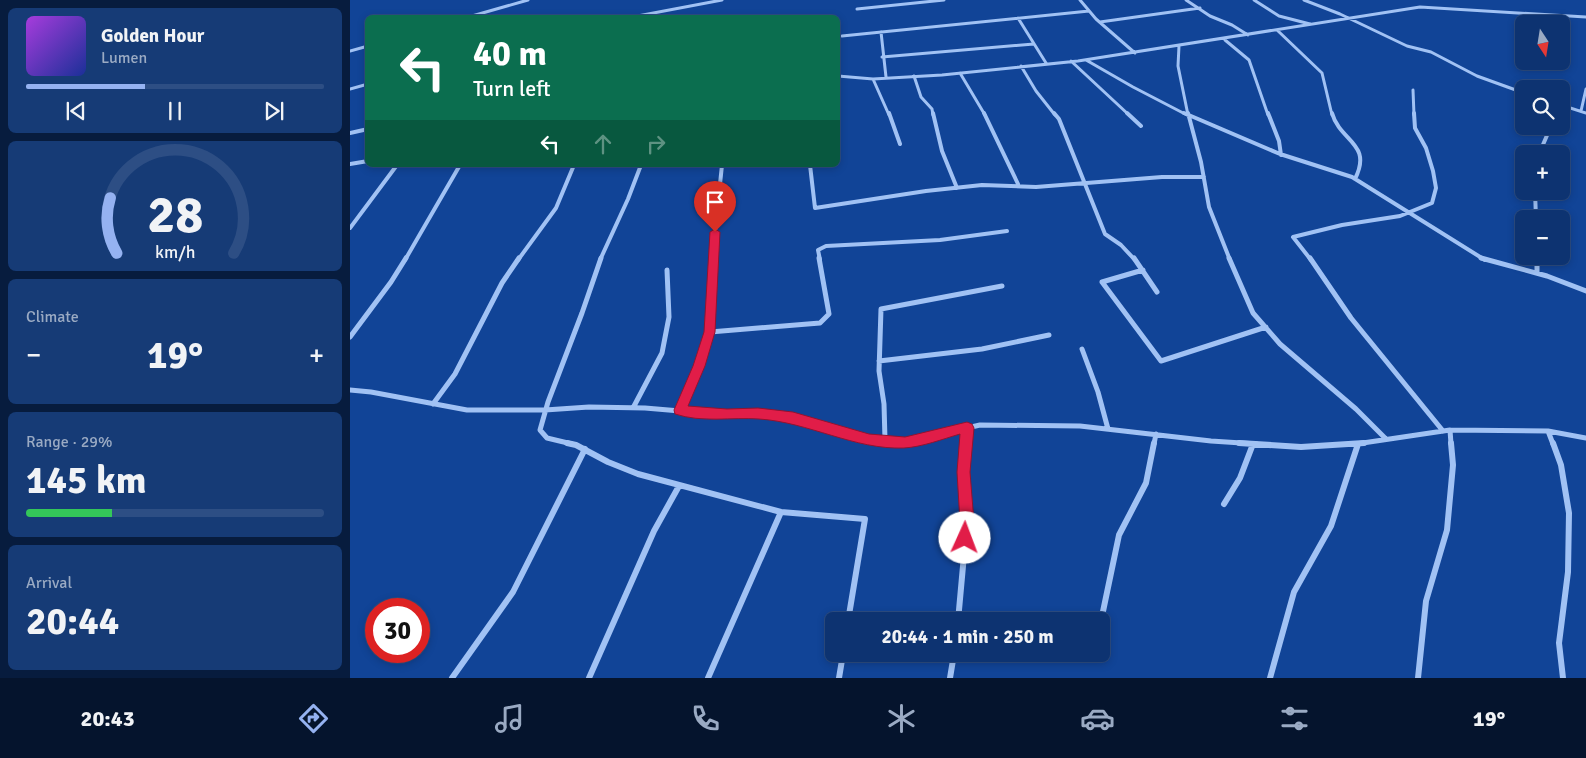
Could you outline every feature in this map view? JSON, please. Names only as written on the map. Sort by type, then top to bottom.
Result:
[{"type":"street","points":[[476,15],[528,0]]},
{"type":"street","points":[[643,15],[722,0]]},
{"type":"street","points":[[857,9],[944,0]]},
{"type":"street","points":[[1080,0],[1100,22],[1135,53]]},
{"type":"street","points":[[1186,0],[1210,16],[1232,25],[1248,35]]},
{"type":"street","points":[[1254,0],[1279,16],[1310,24]]},
{"type":"street","points":[[1304,0],[1348,18],[1407,46],[1431,52],[1477,76],[1515,90]]},
{"type":"street","points":[[840,76],[873,79],[1071,62],[1224,40],[1420,7],[1586,17]]},
{"type":"street","points":[[1100,22],[1200,8]]},
{"type":"street","points":[[842,36],[1089,11]]},
{"type":"street","points":[[1018,18],[1046,63]]},
{"type":"street","points":[[1277,30],[1322,73],[1333,116],[1339,128],[1353,141],[1360,154],[1361,167],[1355,180]]},
{"type":"street","points":[[880,32],[886,77]]},
{"type":"street","points":[[1224,40],[1249,60],[1254,70],[1264,106],[1279,141],[1281,155]]},
{"type":"street","points":[[882,57],[1034,44]]},
{"type":"street","points":[[1179,46],[1179,74],[1204,177],[1209,207],[1220,240],[1253,313],[1280,344],[1356,409],[1386,439]]},
{"type":"street","points":[[350,51],[365,47]]},
{"type":"street","points":[[1085,60],[1135,90],[1189,116],[1302,163],[1334,168],[1482,260],[1537,273],[1586,291]]},
{"type":"street","points":[[1071,62],[1141,126]]},
{"type":"street","points":[[1021,66],[1036,91],[1059,119],[1086,183],[1095,214],[1105,234],[1121,245],[1143,270],[1157,292]]},
{"type":"street","points":[[960,73],[979,103],[1018,184]]},
{"type":"street","points":[[914,76],[921,97],[932,110],[942,151],[957,188]]},
{"type":"street","points":[[873,79],[893,123],[900,144]]},
{"type":"street","points":[[350,89],[365,85]]},
{"type":"street","points":[[1581,111],[1586,89]]},
{"type":"street","points":[[1413,90],[1415,128],[1426,148],[1436,188],[1432,203],[1422,210],[1293,237],[1327,281],[1351,318],[1446,430],[1453,465],[1447,530],[1426,601],[1418,678]]},
{"type":"street","points":[[1570,108],[1586,113]]},
{"type":"street","points":[[350,133],[365,130]]},
{"type":"street","points":[[350,164],[365,162]]},
{"type":"street","points":[[350,228],[396,167]]},
{"type":"street","points":[[350,338],[396,274],[459,167]]},
{"type":"street","points":[[433,404],[455,374],[502,283],[556,208],[573,167]]},
{"type":"street","points":[[640,167],[635,188],[618,218],[598,265],[587,301],[545,410],[540,430],[547,438],[576,445],[638,474],[679,486],[781,512],[865,519],[850,612]]},
{"type":"street","points":[[680,410],[699,366],[710,332],[711,271],[722,167]]},
{"type":"street","points":[[810,167],[815,208],[957,188],[1018,184],[1036,186],[1162,177],[1204,177]]},
{"type":"street","points":[[710,332],[820,323],[829,314],[818,250],[826,246],[911,242],[1007,231]]},
{"type":"street","points":[[1537,265],[1537,273]]},
{"type":"street","points":[[633,408],[662,353],[669,317],[667,270]]},
{"type":"street","points":[[1143,270],[1102,282],[1161,361],[1266,327]]},
{"type":"street","points":[[885,440],[879,361],[881,309],[1002,286]]},
{"type":"street","points":[[879,361],[982,349],[1049,335]]},
{"type":"street","points":[[1082,348],[1098,392],[1108,429]]},
{"type":"street","points":[[350,390],[371,392],[467,410],[545,410],[588,407],[680,410],[727,414],[758,413],[793,418],[869,439],[905,442],[980,424],[1108,429],[1253,444],[1301,446],[1358,444],[1446,430],[1548,431],[1586,438]]},
{"type":"street","points":[[959,612],[967,522],[963,472],[967,428]]},
{"type":"street","points":[[1548,431],[1561,465],[1569,513],[1568,572],[1559,643],[1562,678]]},
{"type":"street","points":[[1103,612],[1119,535],[1146,483],[1156,434]]},
{"type":"street","points":[[1224,504],[1240,478],[1253,444]]},
{"type":"street","points":[[1270,678],[1294,592],[1331,526],[1358,444]]},
{"type":"street","points":[[452,678],[513,592],[585,449]]},
{"type":"street","points":[[589,678],[654,531],[679,486]]},
{"type":"street","points":[[708,678],[781,512]]},
{"type":"street","points":[[839,678],[842,662]]},
{"type":"street","points":[[950,678],[953,662]]},
{"type":"route","points":[[715,232],[711,271],[710,332],[699,366],[680,410],[727,414],[758,413],[793,418],[869,439],[905,442],[967,428],[963,472],[967,522],[965,538]]}]
